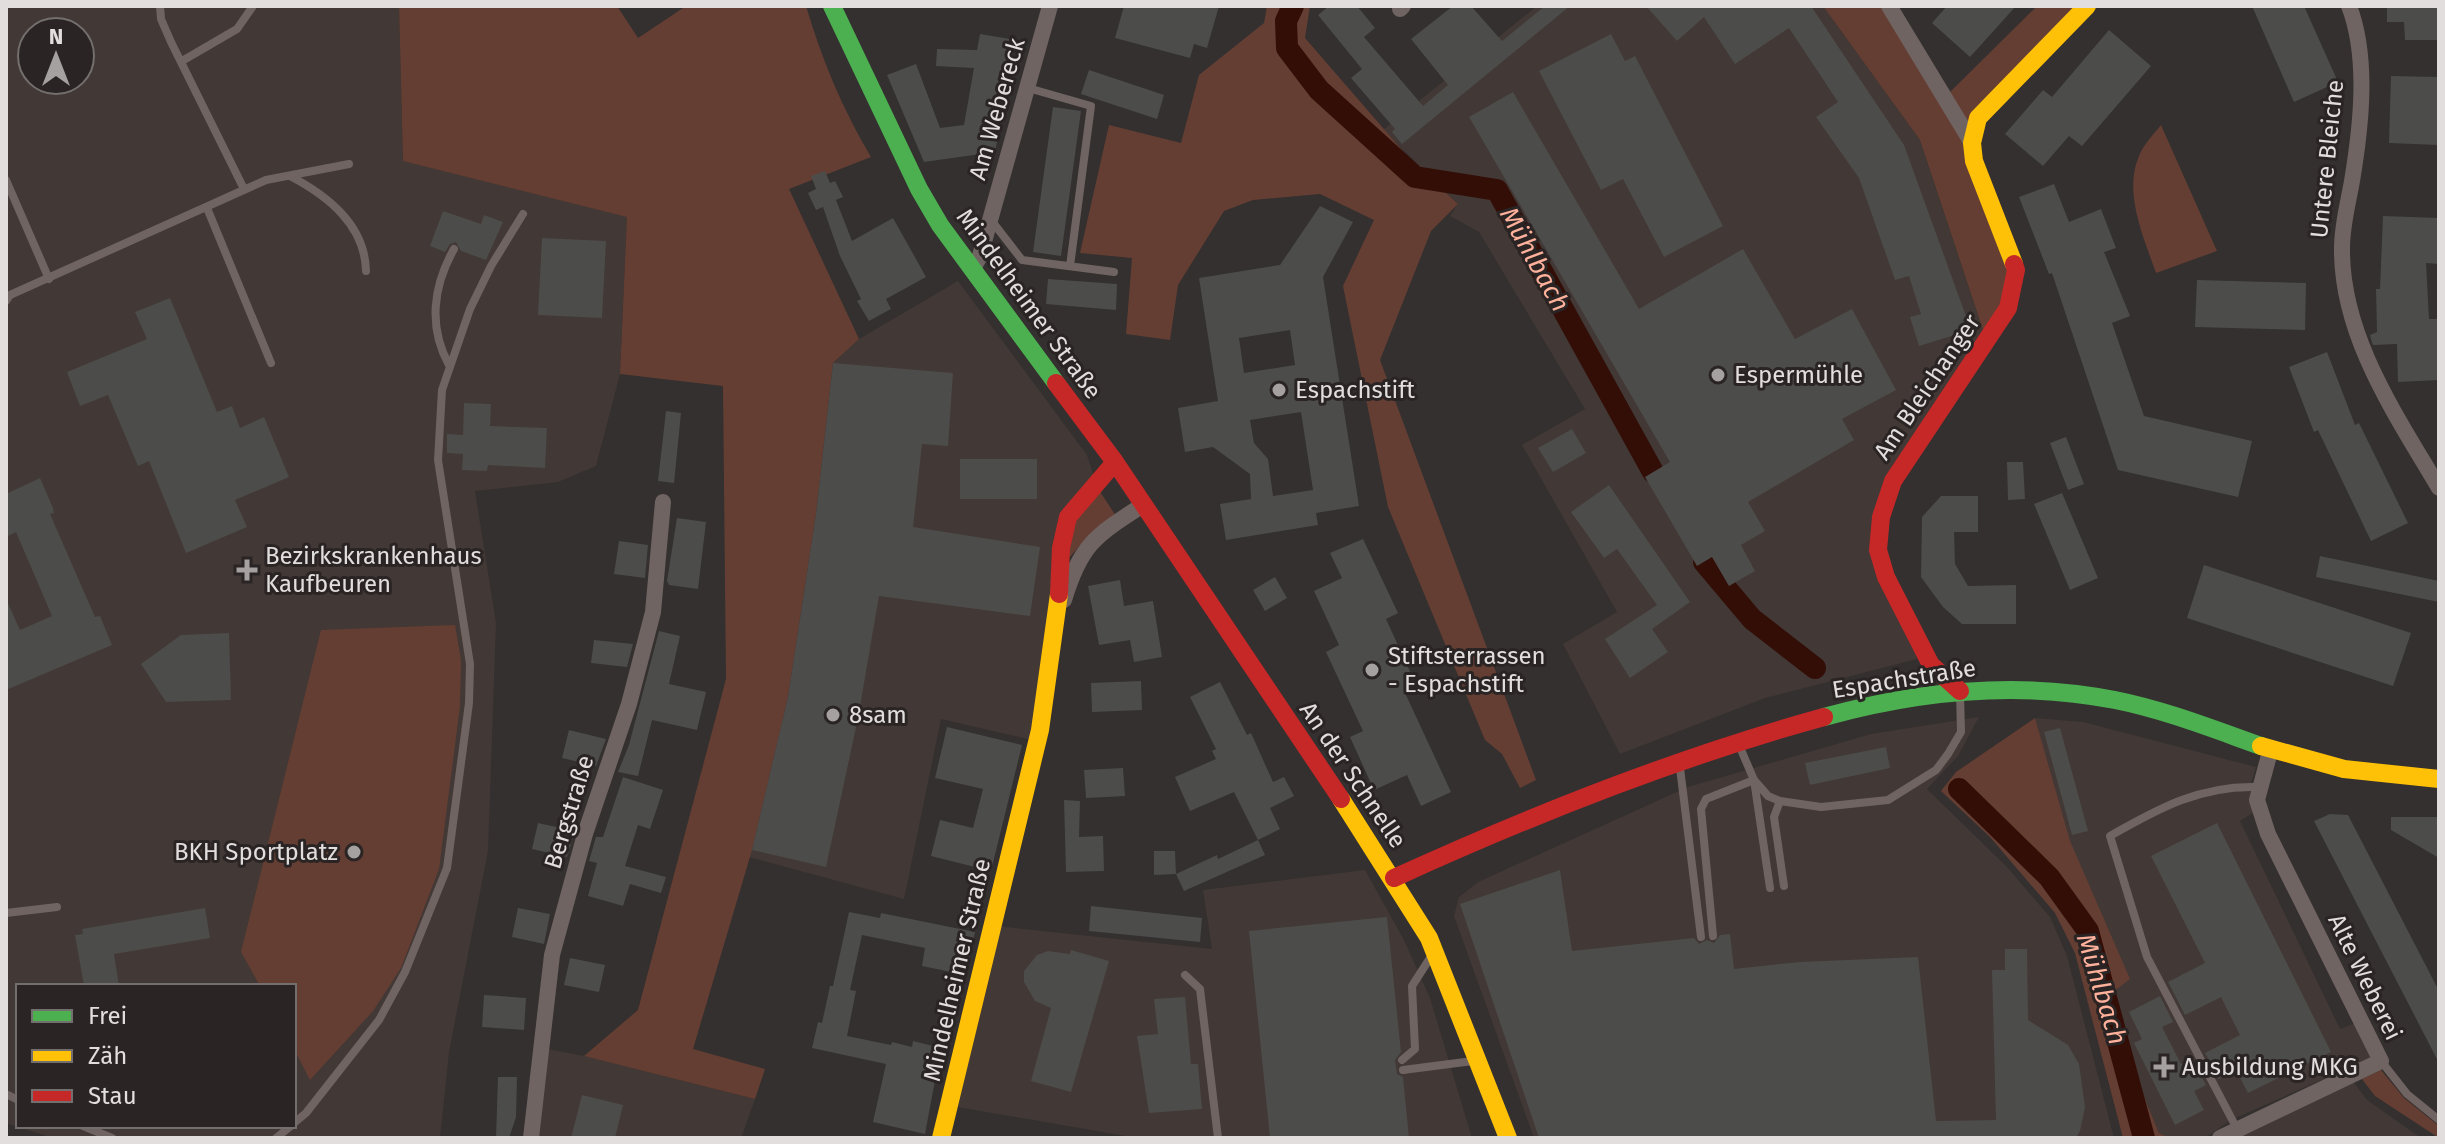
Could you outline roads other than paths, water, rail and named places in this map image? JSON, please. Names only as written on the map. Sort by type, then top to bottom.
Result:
[{"type":"street","name":"Mindelheimer Straße","points":[[832,6],[919,189],[972,270],[1115,462],[1068,517],[1061,548],[1057,624],[1040,730],[941,1138]]},
{"type":"street","name":"Am Webereck","points":[[972,270],[990,220],[1050,6]]},
{"type":"street","name":"Am Bleichanger","points":[[1889,6],[1972,143],[1978,178],[2016,270],[2015,289],[1994,331],[1893,481],[1881,517],[1878,550],[1886,577],[1931,665],[1960,691]]},
{"type":"street","points":[[1972,143],[1978,118],[2087,6]]},
{"type":"street","name":"Untere Bleiche","points":[[2349,6],[2355,21],[2360,69],[2352,181],[2343,229],[2345,283],[2365,353],[2384,395],[2439,488]]},
{"type":"street","name":"An der Schnelle","points":[[1115,462],[1394,878],[1434,951],[1508,1138]]},
{"type":"street","name":"Bergstraße","points":[[531,1138],[552,955],[585,834],[629,704],[653,612],[663,502]]},
{"type":"street","name":"Mindelheimer Straße","points":[[1057,624],[1074,565],[1086,545],[1143,505]]},
{"type":"street","name":"Espachstraße","points":[[1394,878],[1457,849],[1737,740],[1888,702],[1960,691],[1990,689],[2087,695],[2144,708],[2271,748],[2375,775],[2439,779]]},
{"type":"street","name":"Alte Weberei","points":[[2220,1138],[2236,1127],[2381,1061],[2268,834],[2257,800],[2258,787],[2271,748]]},
{"type":"lane","points":[[160,6],[161,19],[244,189]]},
{"type":"lane","points":[[182,61],[237,29],[253,6]]},
{"type":"lane","points":[[1027,87],[1091,106],[1070,266]]},
{"type":"lane","points":[[6,301],[10,295],[244,189],[290,175],[349,164]]},
{"type":"lane","points":[[290,175],[314,188],[345,217],[365,252],[366,271]]},
{"type":"lane","points":[[6,180],[49,279]]},
{"type":"lane","points":[[207,208],[271,363]]},
{"type":"lane","points":[[296,1120],[379,1020],[405,972],[447,868],[469,703],[470,664],[438,460],[442,390],[449,365],[491,266],[523,214]]},
{"type":"lane","points":[[990,220],[1022,260],[1114,272]]},
{"type":"lane","points":[[449,365],[434,324],[442,272],[454,249]]},
{"type":"lane","points":[[1754,780],[1768,796],[1780,801],[1821,807],[1888,800],[1936,770],[1961,732],[1960,691]]},
{"type":"lane","points":[[1737,740],[1754,780],[1770,888]]},
{"type":"lane","points":[[1678,763],[1690,835],[1701,937]]},
{"type":"lane","points":[[1713,936],[1701,809],[1706,799],[1754,780]]},
{"type":"lane","points":[[2236,1127],[2147,957],[2110,836],[2193,794],[2229,786],[2258,787]]},
{"type":"lane","points":[[1780,801],[1774,817],[1784,886]]},
{"type":"lane","points":[[6,913],[57,907]]},
{"type":"lane","points":[[1434,951],[1412,986],[1415,1049],[1402,1065],[1477,1061]]},
{"type":"lane","points":[[1185,975],[1200,989],[1218,1138]]},
{"type":"lane","points":[[2381,1061],[2407,1094],[2439,1120]]},
{"type":"lane","points":[[88,1128],[112,1138]]},
{"type":"waterway","name":"Mühlbach","points":[[1293,6],[1286,21],[1287,48],[1319,90],[1415,177],[1497,190],[1653,472]]},
{"type":"waterway","name":"Mühlbach","points":[[1704,562],[1752,619],[1815,668]]},
{"type":"waterway","name":"Mühlbach","points":[[1959,789],[2049,877],[2088,931],[2144,1138]]},
{"type":"place","name":"Espermühle","points":[[1718,375]]},
{"type":"place","name":"Espachstift","points":[[1279,390]]},
{"type":"place","name":"Bezirkskrankenhaus Kaufbeuren","points":[[247,570]]},
{"type":"place","name":"Stiftsterrassen - Espachstift","points":[[1372,670]]},
{"type":"place","name":"8sam","points":[[833,715]]},
{"type":"place","name":"BKH Sportplatz","points":[[354,852]]},
{"type":"place","name":"Ausbildung MKG","points":[[2164,1067]]}]
